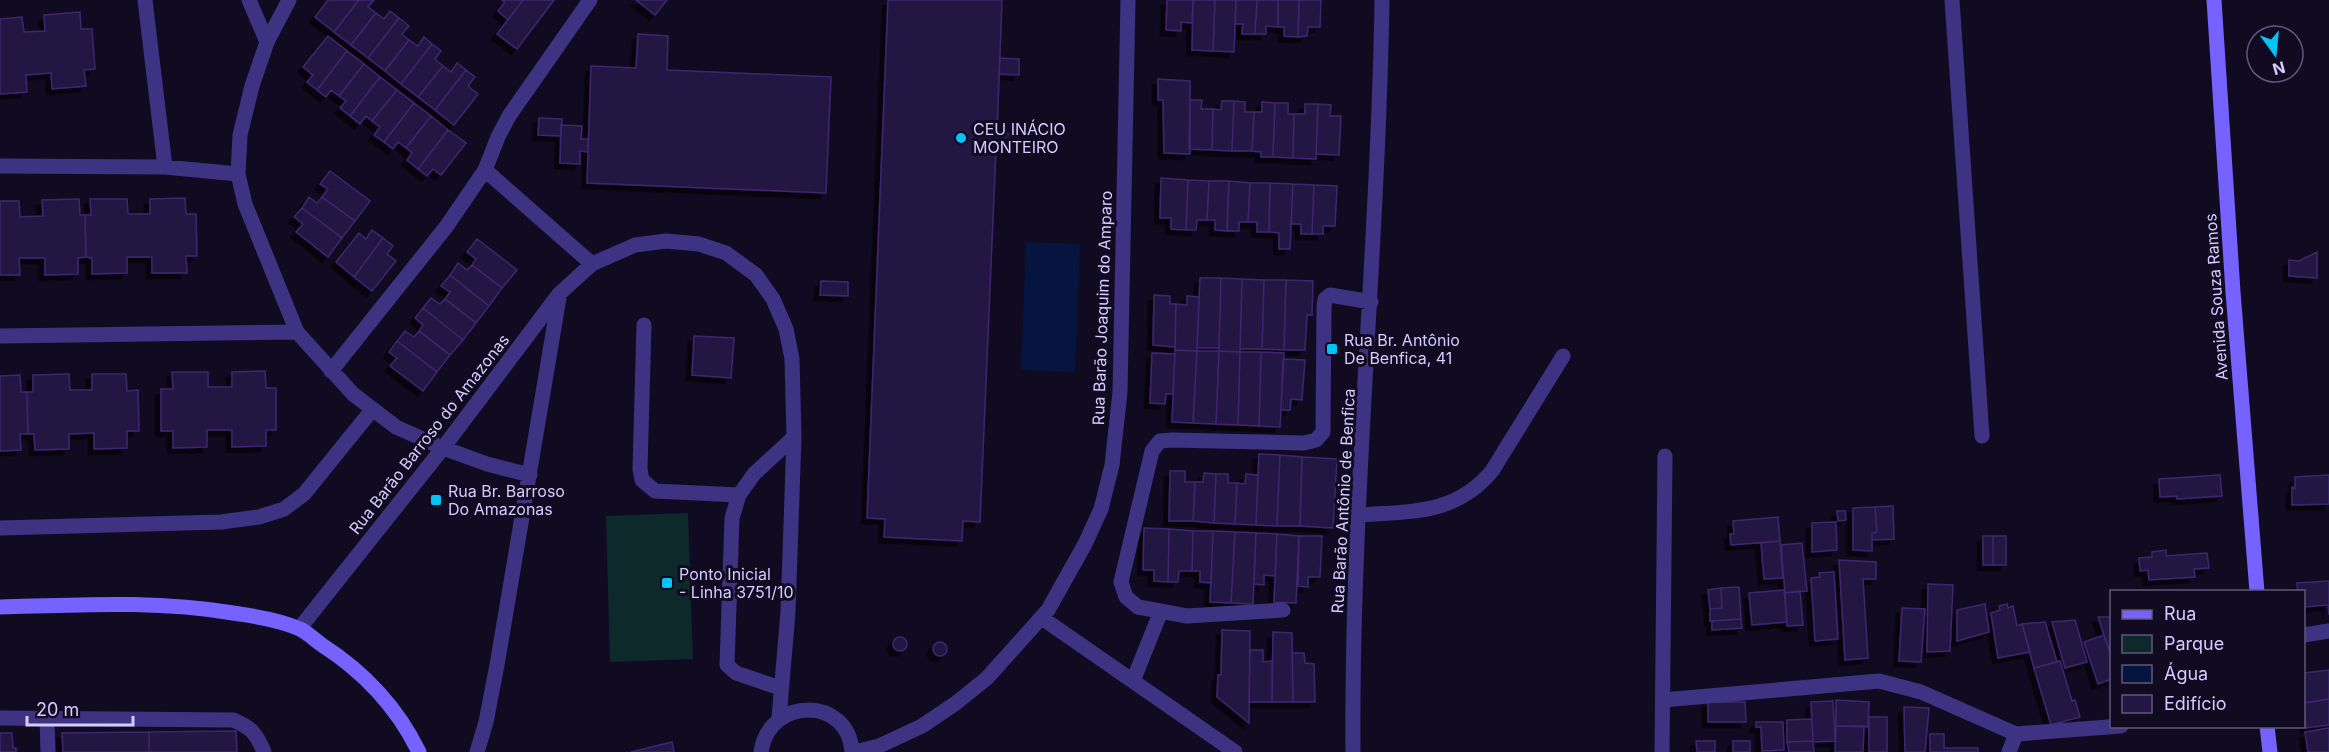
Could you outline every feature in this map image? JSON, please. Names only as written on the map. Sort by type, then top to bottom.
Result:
[{"type":"street","points":[[145,0],[165,167]]},
{"type":"street","points":[[249,0],[267,42]]},
{"type":"street","points":[[289,0],[267,42],[252,86],[243,125],[238,174],[245,204],[297,332],[331,371],[372,410],[396,427],[487,464],[530,475]]},
{"type":"street","points":[[331,371],[446,227],[485,170],[509,116],[590,0]]},
{"type":"street","name":"Rua Barão Joaquim do Amparo","points":[[854,752],[879,746],[922,726],[987,678],[1048,610],[1085,544],[1101,509],[1112,465],[1120,392],[1128,0]]},
{"type":"street","name":"Rua Barão Antônio de Benfica","points":[[1353,752],[1359,515],[1380,116],[1382,0]]},
{"type":"street","points":[[1952,0],[1982,436]]},
{"type":"street","name":"Avenida Souza Ramos","points":[[2214,0],[2232,280],[2257,590]]},
{"type":"street","points":[[0,166],[165,167],[238,174]]},
{"type":"street","points":[[485,170],[592,264]]},
{"type":"street","name":"Rua Barão Barroso do Amazonas","points":[[299,629],[443,448],[559,294],[592,264],[635,245],[666,241],[699,244],[726,253],[756,275],[773,299],[786,329],[792,359],[794,437],[788,612],[779,718]]},
{"type":"street","points":[[477,752],[486,722],[497,664],[559,294]]},
{"type":"street","points":[[1283,610],[1187,616],[1138,607],[1126,597],[1121,582],[1152,451],[1160,441],[1172,440],[1304,443],[1316,440],[1323,432],[1323,307],[1325,299],[1330,295],[1371,302]]},
{"type":"street","points":[[644,325],[640,469],[642,480],[655,491],[739,495]]},
{"type":"street","points":[[0,336],[297,332]]},
{"type":"street","points":[[1359,515],[1427,510],[1449,505],[1482,484],[1563,356]]},
{"type":"street","points":[[0,528],[221,522],[260,517],[284,509],[304,494],[372,410]]},
{"type":"street","points":[[780,688],[736,673],[727,665],[732,518],[739,495],[754,474],[794,437]]},
{"type":"street","points":[[1662,752],[1665,456]]},
{"type":"street","points":[[0,607],[136,603],[202,608],[256,616],[299,629],[342,657],[375,686],[407,728],[419,752]]},
{"type":"street","points":[[1133,681],[1161,611]]},
{"type":"street","points":[[1042,618],[1235,752]]},
{"type":"street","points":[[2305,635],[2329,631]]},
{"type":"street","points":[[1663,700],[1879,681],[1921,692],[2016,734],[2110,727]]},
{"type":"street","points":[[761,752],[764,738],[779,718],[802,709],[827,714],[843,728],[854,752]]},
{"type":"street","points":[[47,717],[48,752]]},
{"type":"street","points":[[0,718],[233,720],[249,726],[264,752]]},
{"type":"street","points":[[2267,728],[2270,752]]},
{"type":"street","points":[[2009,752],[2016,734]]},
{"type":"green space","points":[[688,513],[693,659],[610,662],[606,516]]},
{"type":"water","points":[[1026,242],[1080,244],[1075,372],[1021,370]]},
{"type":"building","points":[[328,0],[359,0],[334,32],[315,17]]},
{"type":"building","points":[[359,0],[374,0],[368,7],[376,13],[351,45],[334,32]]},
{"type":"building","points":[[502,0],[523,0],[508,20],[498,11],[505,2]]},
{"type":"building","points":[[523,0],[554,0],[517,49],[497,34]]},
{"type":"building","points":[[636,0],[667,0],[655,15]]},
{"type":"building","points":[[888,0],[1002,0],[997,133],[1015,134],[1014,150],[996,149],[980,522],[963,521],[962,541],[884,537],[885,519],[867,518]]},
{"type":"building","points":[[1167,0],[1193,0],[1192,23],[1181,22],[1181,31],[1166,30]]},
{"type":"building","points":[[1193,0],[1215,0],[1213,51],[1192,50]]},
{"type":"building","points":[[1215,0],[1236,0],[1234,52],[1213,51]]},
{"type":"building","points":[[1236,0],[1257,0],[1255,34],[1242,34],[1243,24],[1235,24]]},
{"type":"building","points":[[1257,0],[1278,0],[1278,27],[1266,26],[1266,34],[1255,34]]},
{"type":"building","points":[[1278,0],[1299,0],[1298,37],[1284,36],[1284,27],[1278,27]]},
{"type":"building","points":[[1299,0],[1321,0],[1320,27],[1308,27],[1307,36],[1298,37]]},
{"type":"building","points":[[390,11],[399,18],[368,58],[351,45],[376,13],[384,19]]},
{"type":"building","points":[[80,12],[81,29],[92,29],[95,69],[84,70],[86,86],[52,89],[51,73],[26,75],[27,92],[0,94],[0,19],[22,17],[24,32],[45,31],[44,15]]},
{"type":"building","points":[[399,18],[409,26],[402,34],[409,40],[385,71],[368,58]]},
{"type":"building","points":[[638,34],[668,36],[667,70],[831,77],[826,193],[587,183],[591,66],[636,68]]},
{"type":"building","points":[[328,36],[347,51],[317,90],[307,82],[313,75],[303,67]]},
{"type":"building","points":[[424,37],[432,44],[401,84],[385,71],[409,40],[418,46]]},
{"type":"building","points":[[432,44],[441,51],[435,59],[443,66],[418,97],[401,84]]},
{"type":"building","points":[[347,51],[364,64],[339,96],[331,90],[326,97],[317,90]]},
{"type":"building","points":[[1000,58],[1019,59],[1019,75],[999,74]]},
{"type":"building","points":[[457,63],[466,70],[435,110],[418,97],[443,66],[451,72]]},
{"type":"building","points":[[364,64],[380,77],[350,116],[340,108],[346,101],[339,96]]},
{"type":"building","points":[[466,70],[475,77],[468,86],[478,94],[454,125],[435,110]]},
{"type":"building","points":[[380,77],[397,90],[372,121],[366,116],[360,124],[350,116]]},
{"type":"building","points":[[1158,79],[1190,81],[1190,154],[1164,153],[1163,100],[1158,100]]},
{"type":"building","points":[[397,90],[414,103],[384,142],[374,135],[380,127],[372,121]]},
{"type":"building","points":[[1190,100],[1202,100],[1201,109],[1213,109],[1212,150],[1189,149]]},
{"type":"building","points":[[1222,101],[1234,101],[1232,151],[1212,150],[1213,109],[1221,110]]},
{"type":"building","points":[[1234,101],[1245,102],[1245,112],[1254,112],[1252,151],[1232,151]]},
{"type":"building","points":[[1262,102],[1275,103],[1273,157],[1261,157],[1261,152],[1252,151],[1254,112],[1262,112]]},
{"type":"building","points":[[414,103],[431,116],[406,148],[398,142],[393,149],[384,142]]},
{"type":"building","points":[[1275,103],[1288,103],[1288,114],[1294,114],[1293,158],[1273,157]]},
{"type":"building","points":[[1305,104],[1318,104],[1316,159],[1293,158],[1294,114],[1305,114]]},
{"type":"building","points":[[1318,104],[1331,105],[1330,116],[1341,116],[1339,155],[1316,154]]},
{"type":"building","points":[[431,116],[448,130],[418,169],[407,160],[412,153],[406,148]]},
{"type":"building","points":[[539,118],[562,119],[561,136],[538,135]]},
{"type":"building","points":[[561,125],[582,126],[581,139],[588,139],[588,152],[580,151],[580,164],[560,163]]},
{"type":"building","points":[[448,130],[466,143],[441,175],[433,169],[427,176],[418,169]]},
{"type":"building","points":[[330,171],[370,201],[355,221],[322,197],[328,189],[320,184]]},
{"type":"building","points":[[1161,178],[1188,180],[1186,230],[1171,229],[1171,218],[1160,218]]},
{"type":"building","points":[[1188,180],[1209,181],[1207,220],[1197,220],[1196,230],[1186,230]]},
{"type":"building","points":[[1209,181],[1229,181],[1227,231],[1215,230],[1215,220],[1207,220]]},
{"type":"building","points":[[1229,181],[1250,183],[1248,222],[1239,222],[1239,231],[1227,231]]},
{"type":"building","points":[[1250,183],[1270,183],[1269,232],[1257,232],[1257,222],[1248,222]]},
{"type":"building","points":[[1270,183],[1293,184],[1290,249],[1279,249],[1279,233],[1269,232]]},
{"type":"building","points":[[1293,184],[1314,185],[1312,234],[1301,234],[1301,224],[1291,224]]},
{"type":"building","points":[[1314,185],[1337,186],[1335,226],[1323,226],[1323,234],[1312,234]]},
{"type":"building","points":[[309,197],[317,203],[322,197],[355,221],[342,238],[302,208]]},
{"type":"building","points":[[185,198],[186,214],[196,214],[197,256],[186,256],[187,273],[152,273],[152,257],[127,257],[127,273],[92,274],[92,258],[86,257],[85,215],[91,215],[90,199],[127,199],[128,214],[150,214],[150,199]]},
{"type":"building","points":[[79,199],[80,215],[85,215],[86,257],[78,258],[78,274],[45,275],[45,258],[19,258],[20,275],[0,275],[0,201],[19,201],[20,217],[43,216],[42,200]]},
{"type":"building","points":[[302,208],[342,238],[328,257],[296,232],[303,224],[294,217]]},
{"type":"building","points":[[372,230],[383,238],[354,277],[336,262],[359,233],[366,239]]},
{"type":"building","points":[[383,238],[393,246],[387,254],[396,261],[372,291],[354,277]]},
{"type":"building","points":[[477,239],[517,270],[502,288],[472,265],[476,259],[467,252]]},
{"type":"building","points":[[2317,252],[2317,278],[2289,276],[2289,260],[2299,261]]},
{"type":"building","points":[[458,263],[467,270],[472,265],[502,288],[489,306],[450,275]]},
{"type":"building","points":[[450,275],[489,306],[476,323],[445,299],[450,292],[441,286]]},
{"type":"building","points":[[1200,278],[1221,278],[1219,348],[1197,348]]},
{"type":"building","points":[[1221,278],[1242,279],[1240,352],[1219,351]]},
{"type":"building","points":[[1242,279],[1264,280],[1262,349],[1240,349]]},
{"type":"building","points":[[1264,280],[1286,280],[1284,350],[1262,349]]},
{"type":"building","points":[[1286,280],[1313,281],[1312,315],[1307,315],[1305,350],[1284,350]]},
{"type":"building","points":[[821,281],[848,282],[848,296],[820,295]]},
{"type":"building","points":[[1154,295],[1170,296],[1170,304],[1176,304],[1175,347],[1153,345]]},
{"type":"building","points":[[1187,296],[1199,297],[1197,351],[1175,350],[1176,304],[1187,305]]},
{"type":"building","points":[[431,298],[440,304],[445,299],[476,323],[463,340],[423,308]]},
{"type":"building","points":[[423,308],[463,340],[450,355],[419,331],[423,325],[415,318]]},
{"type":"building","points":[[405,331],[414,337],[419,331],[450,355],[437,372],[397,341]]},
{"type":"building","points":[[694,336],[734,338],[731,378],[692,375]]},
{"type":"building","points":[[397,341],[437,372],[423,391],[390,366],[397,358],[389,352]]},
{"type":"building","points":[[1175,350],[1197,351],[1193,423],[1172,422]]},
{"type":"building","points":[[1197,351],[1219,351],[1216,424],[1193,423]]},
{"type":"building","points":[[1219,351],[1240,352],[1238,425],[1216,424]]},
{"type":"building","points":[[1240,352],[1261,352],[1259,426],[1238,425]]},
{"type":"building","points":[[1261,352],[1284,353],[1280,427],[1259,426]]},
{"type":"building","points":[[1152,353],[1175,354],[1173,394],[1166,394],[1165,404],[1150,403]]},
{"type":"building","points":[[1283,359],[1305,360],[1302,400],[1291,399],[1290,410],[1281,410]]},
{"type":"building","points":[[265,371],[266,388],[276,388],[276,430],[266,430],[266,446],[232,447],[232,430],[207,430],[207,447],[173,448],[173,431],[161,431],[161,389],[173,389],[172,372],[208,372],[208,387],[232,387],[232,372]]},
{"type":"building","points":[[69,374],[70,390],[92,390],[92,374],[126,374],[127,391],[138,390],[139,431],[127,431],[127,448],[94,449],[94,433],[69,434],[69,449],[35,450],[34,434],[28,434],[27,392],[33,392],[33,375]]},
{"type":"building","points":[[20,375],[21,392],[27,392],[28,434],[20,434],[21,450],[0,451],[0,376]]},
{"type":"building","points":[[1259,454],[1280,455],[1277,526],[1256,525]]},
{"type":"building","points":[[1280,455],[1302,457],[1300,526],[1277,526]]},
{"type":"building","points":[[1302,457],[1337,459],[1333,528],[1300,526]]},
{"type":"building","points":[[1170,471],[1185,471],[1185,482],[1195,482],[1193,521],[1169,521]]},
{"type":"building","points":[[1204,473],[1216,474],[1214,523],[1193,521],[1195,482],[1203,482]]},
{"type":"building","points":[[1216,474],[1228,474],[1228,483],[1237,483],[1235,524],[1214,523]]},
{"type":"building","points":[[1246,474],[1258,475],[1256,525],[1235,524],[1237,483],[1245,484]]},
{"type":"building","points":[[2220,475],[2222,496],[2177,499],[2177,496],[2160,497],[2159,479]]},
{"type":"building","points":[[2329,475],[2329,504],[2292,505],[2292,487],[2295,488],[2295,477]]},
{"type":"building","points":[[1893,506],[1894,539],[1872,540],[1872,533],[1877,532],[1875,507]]},
{"type":"building","points":[[1875,507],[1877,532],[1872,533],[1872,551],[1853,550],[1853,508]]},
{"type":"building","points":[[1837,511],[1845,511],[1846,520],[1838,521]]},
{"type":"building","points":[[1778,517],[1780,541],[1731,545],[1730,534],[1734,534],[1733,521]]},
{"type":"building","points":[[1836,522],[1837,550],[1812,552],[1812,523]]},
{"type":"building","points":[[1144,528],[1169,529],[1168,582],[1154,581],[1154,570],[1143,570]]},
{"type":"building","points":[[1169,529],[1193,531],[1192,571],[1179,571],[1178,582],[1168,582]]},
{"type":"building","points":[[1193,531],[1213,531],[1211,583],[1200,582],[1200,571],[1192,571]]},
{"type":"building","points":[[1213,531],[1235,532],[1231,603],[1210,602]]},
{"type":"building","points":[[1235,532],[1256,533],[1253,604],[1231,603]]},
{"type":"building","points":[[1256,533],[1277,534],[1275,576],[1264,575],[1264,585],[1254,584]]},
{"type":"building","points":[[1277,534],[1299,536],[1296,603],[1274,602]]},
{"type":"building","points":[[1299,536],[1322,536],[1320,577],[1308,577],[1308,587],[1298,586]]},
{"type":"building","points":[[1983,536],[1993,536],[1993,565],[1983,565]]},
{"type":"building","points":[[1993,536],[2006,536],[2006,565],[1993,565]]},
{"type":"building","points":[[1780,541],[1783,578],[1764,579],[1761,543]]},
{"type":"building","points":[[1802,543],[1807,591],[1785,593],[1781,545]]},
{"type":"building","points":[[2166,550],[2166,556],[2207,553],[2209,568],[2194,569],[2195,577],[2149,580],[2148,570],[2140,571],[2139,558],[2152,557],[2152,552]]},
{"type":"building","points":[[1839,560],[1876,562],[1876,579],[1863,579],[1868,658],[1845,660]]},
{"type":"building","points":[[1834,572],[1838,639],[1815,641],[1811,578],[1820,577],[1819,573]]},
{"type":"building","points":[[2329,581],[2329,615],[2328,605],[2305,607],[2305,590],[2298,590],[2297,583]]},
{"type":"building","points":[[1928,584],[1953,585],[1950,651],[1927,652]]},
{"type":"building","points":[[1739,587],[1741,619],[1710,621],[1710,609],[1722,608],[1721,588]]},
{"type":"building","points":[[1721,588],[1722,608],[1710,609],[1708,590]]},
{"type":"building","points":[[1784,590],[1787,622],[1752,625],[1749,593]]},
{"type":"building","points":[[1800,591],[1803,625],[1787,626],[1785,593]]},
{"type":"building","points":[[1985,604],[1989,632],[1957,641],[1957,610]]},
{"type":"building","points":[[2007,604],[2008,608],[2013,606],[2017,626],[2022,624],[2030,652],[1998,658],[1991,613],[2000,610],[1999,606]]},
{"type":"building","points":[[1902,608],[1925,609],[1921,662],[1899,661]]},
{"type":"building","points":[[2098,617],[2110,617],[2110,653]]},
{"type":"building","points":[[1741,619],[1742,628],[1712,630],[1712,621]]},
{"type":"building","points":[[2075,620],[2087,662],[2065,668],[2052,622]]},
{"type":"building","points":[[2045,622],[2057,662],[2034,668],[2022,624]]},
{"type":"building","points":[[1222,630],[1250,631],[1249,723],[1217,697],[1218,675],[1221,675]]},
{"type":"building","points":[[1273,632],[1292,633],[1293,702],[1272,702]]},
{"type":"building","points":[[2104,635],[2110,651],[2110,680],[2098,684],[2084,642]]},
{"type":"building","points":[[900,637],[905,639],[907,644],[905,649],[900,651],[895,649],[893,644],[895,639]]},
{"type":"building","points":[[940,642],[945,644],[947,649],[945,654],[940,656],[935,654],[933,649],[935,644]]},
{"type":"building","points":[[1250,650],[1263,650],[1263,662],[1272,661],[1272,702],[1249,702]]},
{"type":"building","points":[[1292,653],[1304,653],[1305,663],[1314,664],[1315,702],[1293,702]]},
{"type":"building","points":[[2060,661],[2072,701],[2075,700],[2080,717],[2051,725],[2034,668]]},
{"type":"building","points":[[2329,670],[2329,699],[2305,703],[2305,673]]},
{"type":"building","points":[[2329,699],[2329,725],[2306,728],[2305,703]]},
{"type":"building","points":[[1836,700],[1869,702],[1868,727],[1836,726]]},
{"type":"building","points":[[1833,701],[1835,741],[1813,742],[1811,702]]},
{"type":"building","points":[[1708,702],[1745,702],[1746,722],[1708,722]]},
{"type":"building","points":[[1904,707],[1929,708],[1925,752],[1905,752]]},
{"type":"building","points":[[1869,717],[1887,717],[1887,752],[1869,752]]},
{"type":"building","points":[[1812,719],[1813,741],[1787,742],[1787,720]]},
{"type":"building","points":[[1756,722],[1783,722],[1784,750],[1762,751],[1761,727],[1756,727]]},
{"type":"building","points":[[1836,726],[1864,726],[1863,752],[1835,752]]},
{"type":"building","points":[[2329,728],[2329,752],[2308,752],[2305,732]]},
{"type":"building","points":[[236,731],[237,752],[149,752],[149,732]]},
{"type":"building","points":[[149,732],[149,752],[63,752],[62,733]]},
{"type":"building","points":[[0,733],[12,733],[13,748],[16,748],[16,752],[0,752]]},
{"type":"building","points":[[1930,734],[1944,734],[1944,748],[1978,748],[1978,752],[1930,752]]},
{"type":"building","points":[[1696,741],[1715,741],[1715,752],[1697,752]]},
{"type":"building","points":[[1733,741],[1750,741],[1750,752],[1733,752]]},
{"type":"building","points":[[1813,741],[1814,752],[1789,752],[1787,742]]},
{"type":"building","points":[[672,742],[674,752],[631,752]]},
{"type":"place","name":"CEU INÁCIO MONTEIRO","points":[[961,138]]},
{"type":"place","name":"Rua Br. Antônio De Benfica, 41","points":[[1332,349]]},
{"type":"place","name":"Rua Br. Barroso Do Amazonas","points":[[436,500]]},
{"type":"place","name":"Ponto Inicial - Linha 3751/10","points":[[667,583]]}]
